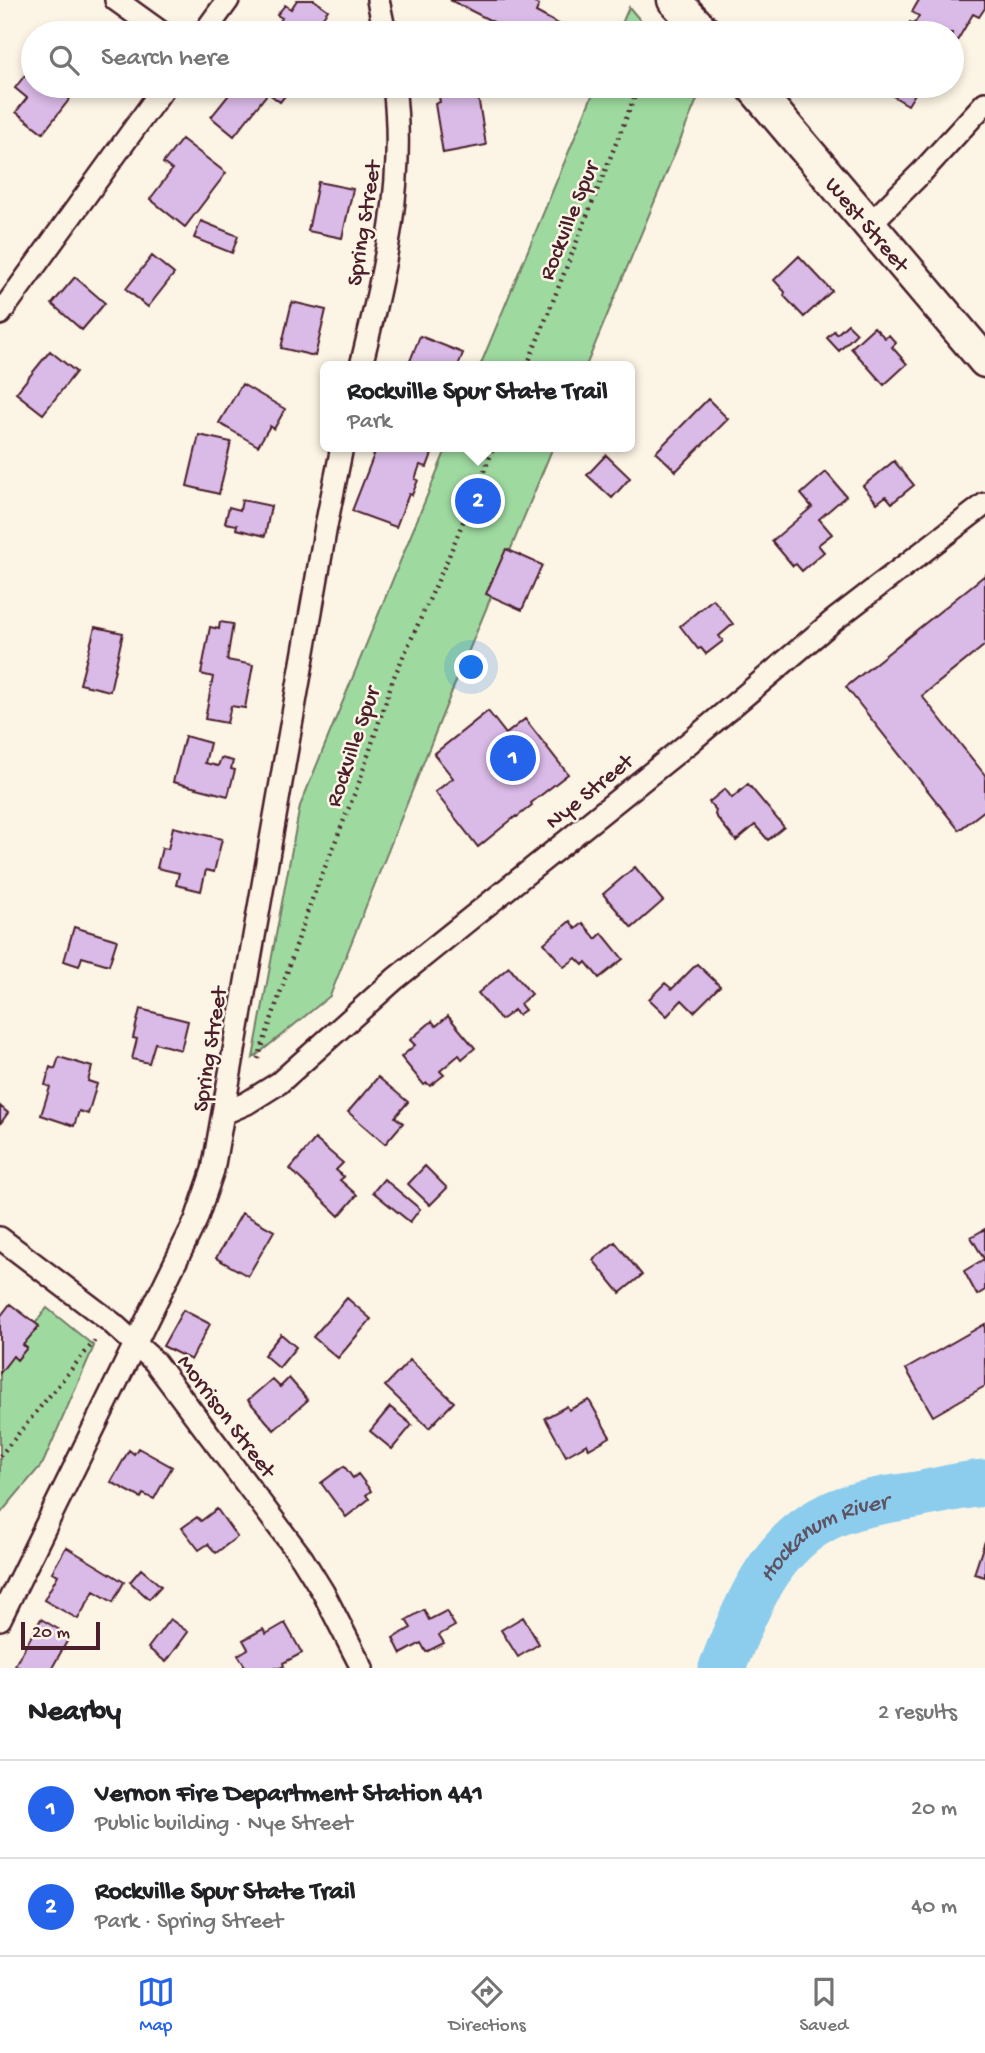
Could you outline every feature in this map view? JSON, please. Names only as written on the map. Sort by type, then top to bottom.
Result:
[{"type":"main road","points":[[674,0],[694,21]]},
{"type":"main road","name":"West Street","points":[[762,98],[985,361]]},
{"type":"street","points":[[116,0],[145,21]]},
{"type":"street","points":[[213,21],[228,0]]},
{"type":"street","points":[[378,0],[383,21]]},
{"type":"street","points":[[0,314],[156,98]]},
{"type":"street","name":"Spring Street","points":[[362,361],[396,197],[399,137],[395,98]]},
{"type":"street","points":[[870,224],[985,103]]},
{"type":"street","name":"Spring Street","points":[[0,1619],[136,1344],[205,1196],[213,1170],[341,452]]},
{"type":"street","name":"Nye Street","points":[[224,1113],[262,1095],[279,1083],[395,979],[690,742],[833,621],[985,504]]},
{"type":"street","name":"Morrison Street","points":[[0,1238],[136,1344],[171,1383],[302,1558],[323,1592],[362,1668]]},
{"type":"path","name":"Rockville Spur","points":[[529,361],[634,98]]},
{"type":"path","name":"Rockville Spur","points":[[256,1062],[266,1041],[309,907],[360,780],[393,679],[446,563],[492,452]]},
{"type":"path","points":[[0,1456],[96,1339]]},
{"type":"green space","points":[[629,7],[641,21],[623,21]]},
{"type":"green space","points":[[591,98],[698,98],[588,361],[482,361]]},
{"type":"green space","points":[[445,452],[551,452],[330,996],[253,1058],[300,806]]},
{"type":"green space","points":[[47,1308],[94,1346],[43,1463],[0,1514],[0,1370]]},
{"type":"building","points":[[297,0],[314,0],[328,10],[320,21],[280,21],[282,18],[277,15],[285,5],[291,9]]},
{"type":"building","points":[[450,0],[528,0],[539,5],[536,12],[553,21],[491,21]]},
{"type":"building","points":[[919,0],[985,0],[985,8],[979,17],[973,14],[964,29],[964,21],[916,21],[919,16],[912,12]]},
{"type":"building","points":[[21,80],[21,93],[15,88]]},
{"type":"building","points":[[27,98],[70,98],[43,133],[16,112]]},
{"type":"building","points":[[226,98],[264,98],[234,136],[211,117]]},
{"type":"building","points":[[439,98],[478,98],[486,145],[443,153],[435,104],[440,102]]},
{"type":"building","points":[[896,98],[912,98],[908,105]]},
{"type":"building","points":[[182,139],[226,173],[185,227],[150,199],[172,170],[163,163]]},
{"type":"building","points":[[318,182],[353,189],[342,238],[308,231]]},
{"type":"building","points":[[201,221],[238,236],[232,253],[194,238]]},
{"type":"building","points":[[152,256],[174,274],[148,307],[126,289]]},
{"type":"building","points":[[799,256],[832,291],[804,317],[784,296],[785,292],[774,280]]},
{"type":"building","points":[[75,277],[105,303],[82,330],[52,304]]},
{"type":"building","points":[[292,302],[326,310],[315,356],[281,348]]},
{"type":"building","points":[[848,324],[857,333],[839,351],[827,338],[834,331],[837,334]]},
{"type":"building","points":[[874,327],[885,338],[889,335],[896,343],[892,347],[907,364],[884,385],[851,348]]},
{"type":"building","points":[[420,336],[463,353],[460,361],[410,361]]},
{"type":"building","points":[[50,351],[76,372],[43,414],[16,393]]},
{"type":"building","points":[[242,384],[285,409],[274,429],[270,426],[258,446],[219,423]]},
{"type":"building","points":[[708,399],[728,419],[676,471],[656,452]]},
{"type":"building","points":[[199,435],[231,442],[219,494],[187,486]]},
{"type":"building","points":[[375,452],[433,452],[427,467],[420,465],[415,479],[418,480],[412,495],[409,494],[396,527],[352,511]]},
{"type":"building","points":[[606,455],[630,478],[612,498],[587,475]]},
{"type":"building","points":[[894,461],[914,485],[892,503],[886,496],[877,503],[863,486]]},
{"type":"building","points":[[826,472],[846,496],[819,519],[832,534],[818,545],[824,552],[802,571],[796,564],[793,566],[772,541],[812,507],[801,494]]},
{"type":"building","points":[[242,500],[271,506],[265,536],[236,529],[237,525],[225,523],[229,507],[240,510]]},
{"type":"building","points":[[506,549],[542,565],[522,610],[486,594]]},
{"type":"building","points":[[985,575],[985,645],[922,696],[985,775],[985,810],[959,830],[846,687]]},
{"type":"building","points":[[713,599],[733,624],[719,636],[723,641],[706,654],[701,648],[698,649],[680,626]]},
{"type":"building","points":[[220,622],[233,624],[227,660],[253,665],[245,708],[231,706],[227,723],[205,719],[213,677],[201,674],[210,627],[219,629]]},
{"type":"building","points":[[95,627],[123,633],[110,691],[80,684]]},
{"type":"building","points":[[488,711],[506,734],[525,719],[568,774],[478,847],[435,792],[453,778],[434,754]]},
{"type":"building","points":[[185,736],[210,743],[205,763],[218,766],[221,758],[233,761],[231,769],[235,770],[228,796],[173,782]]},
{"type":"building","points":[[748,784],[784,827],[768,840],[755,825],[736,841],[715,815],[716,810],[709,802],[725,789],[732,798]]},
{"type":"building","points":[[173,827],[222,839],[214,872],[206,870],[201,891],[176,885],[179,873],[157,868],[162,848],[168,849]]},
{"type":"building","points":[[635,867],[663,901],[632,928],[603,894]]},
{"type":"building","points":[[570,921],[576,929],[583,923],[596,939],[602,933],[623,959],[599,978],[586,962],[583,965],[576,958],[564,967],[544,943]]},
{"type":"building","points":[[74,927],[117,940],[109,965],[82,957],[79,966],[64,961]]},
{"type":"building","points":[[697,964],[720,986],[694,1012],[682,1000],[667,1016],[649,999],[665,983],[672,989]]},
{"type":"building","points":[[509,967],[531,994],[520,1004],[525,1010],[518,1015],[514,1010],[501,1020],[478,993]]},
{"type":"building","points":[[140,1009],[188,1021],[181,1050],[155,1043],[149,1063],[132,1059],[137,1039],[133,1038]]},
{"type":"building","points":[[448,1016],[475,1048],[462,1059],[459,1055],[440,1071],[444,1075],[430,1086],[427,1083],[424,1085],[401,1057],[415,1045],[410,1040],[432,1021],[436,1026]]},
{"type":"building","points":[[59,1057],[92,1067],[88,1081],[97,1084],[88,1114],[79,1111],[74,1126],[41,1115],[50,1087],[45,1085],[50,1067],[55,1069]]},
{"type":"building","points":[[378,1077],[408,1102],[395,1117],[403,1123],[385,1144],[348,1112]]},
{"type":"building","points":[[0,1106],[8,1113],[0,1124]]},
{"type":"building","points":[[315,1139],[343,1163],[336,1170],[344,1177],[340,1180],[357,1195],[339,1216],[290,1169]]},
{"type":"building","points":[[425,1166],[447,1188],[430,1205],[408,1184]]},
{"type":"building","points":[[384,1179],[420,1209],[410,1222],[373,1192]]},
{"type":"building","points":[[242,1213],[274,1231],[248,1276],[216,1258]]},
{"type":"building","points":[[985,1229],[985,1290],[977,1295],[964,1271],[984,1259],[971,1237]]},
{"type":"building","points":[[615,1242],[642,1275],[620,1293],[593,1260]]},
{"type":"building","points":[[347,1298],[371,1319],[338,1358],[313,1337]]},
{"type":"building","points":[[10,1304],[39,1326],[23,1345],[27,1348],[17,1360],[13,1356],[0,1373],[0,1317]]},
{"type":"building","points":[[183,1310],[210,1324],[191,1360],[163,1346]]},
{"type":"building","points":[[985,1324],[985,1386],[933,1416],[906,1369]]},
{"type":"building","points":[[281,1334],[296,1347],[279,1368],[264,1355]]},
{"type":"building","points":[[410,1360],[454,1402],[429,1428],[385,1386]]},
{"type":"building","points":[[289,1378],[308,1400],[274,1430],[248,1400],[272,1379],[280,1387]]},
{"type":"building","points":[[589,1400],[610,1437],[589,1449],[587,1444],[566,1456],[545,1418],[567,1406],[569,1410]]},
{"type":"building","points":[[390,1407],[412,1425],[392,1449],[370,1431]]},
{"type":"building","points":[[138,1448],[172,1467],[154,1499],[143,1494],[141,1498],[111,1482],[129,1450],[134,1454]]},
{"type":"building","points":[[344,1466],[353,1478],[358,1474],[371,1491],[366,1495],[369,1499],[346,1517],[321,1483]]},
{"type":"building","points":[[217,1509],[237,1537],[216,1553],[208,1544],[199,1550],[182,1528],[197,1517],[201,1521]]},
{"type":"building","points":[[985,1541],[985,1577],[974,1574]]},
{"type":"building","points":[[66,1547],[124,1582],[113,1602],[94,1591],[78,1619],[44,1600],[58,1575],[52,1572]]},
{"type":"building","points":[[141,1569],[161,1586],[149,1599],[130,1582]]},
{"type":"building","points":[[424,1610],[429,1620],[446,1611],[455,1626],[439,1635],[444,1643],[426,1652],[421,1643],[401,1654],[393,1638],[411,1628],[406,1620]]},
{"type":"building","points":[[523,1617],[539,1644],[518,1657],[501,1630]]},
{"type":"building","points":[[41,1619],[70,1636],[52,1668],[20,1668],[15,1665]]},
{"type":"building","points":[[170,1619],[188,1632],[166,1662],[148,1648]]},
{"type":"building","points":[[285,1623],[302,1653],[283,1663],[284,1666],[280,1668],[243,1668],[245,1666],[238,1655],[248,1649],[243,1640],[263,1629],[266,1634]]},
{"type":"waterway","name":"Hockanum River","points":[[722,1668],[754,1595],[782,1552],[800,1534],[847,1509],[878,1501],[985,1483]]},
{"type":"place","name":"Rockville Spur State Trail","points":[[478,501]]},
{"type":"place","name":"Vernon Fire Department Station 441","points":[[513,758]]}]
